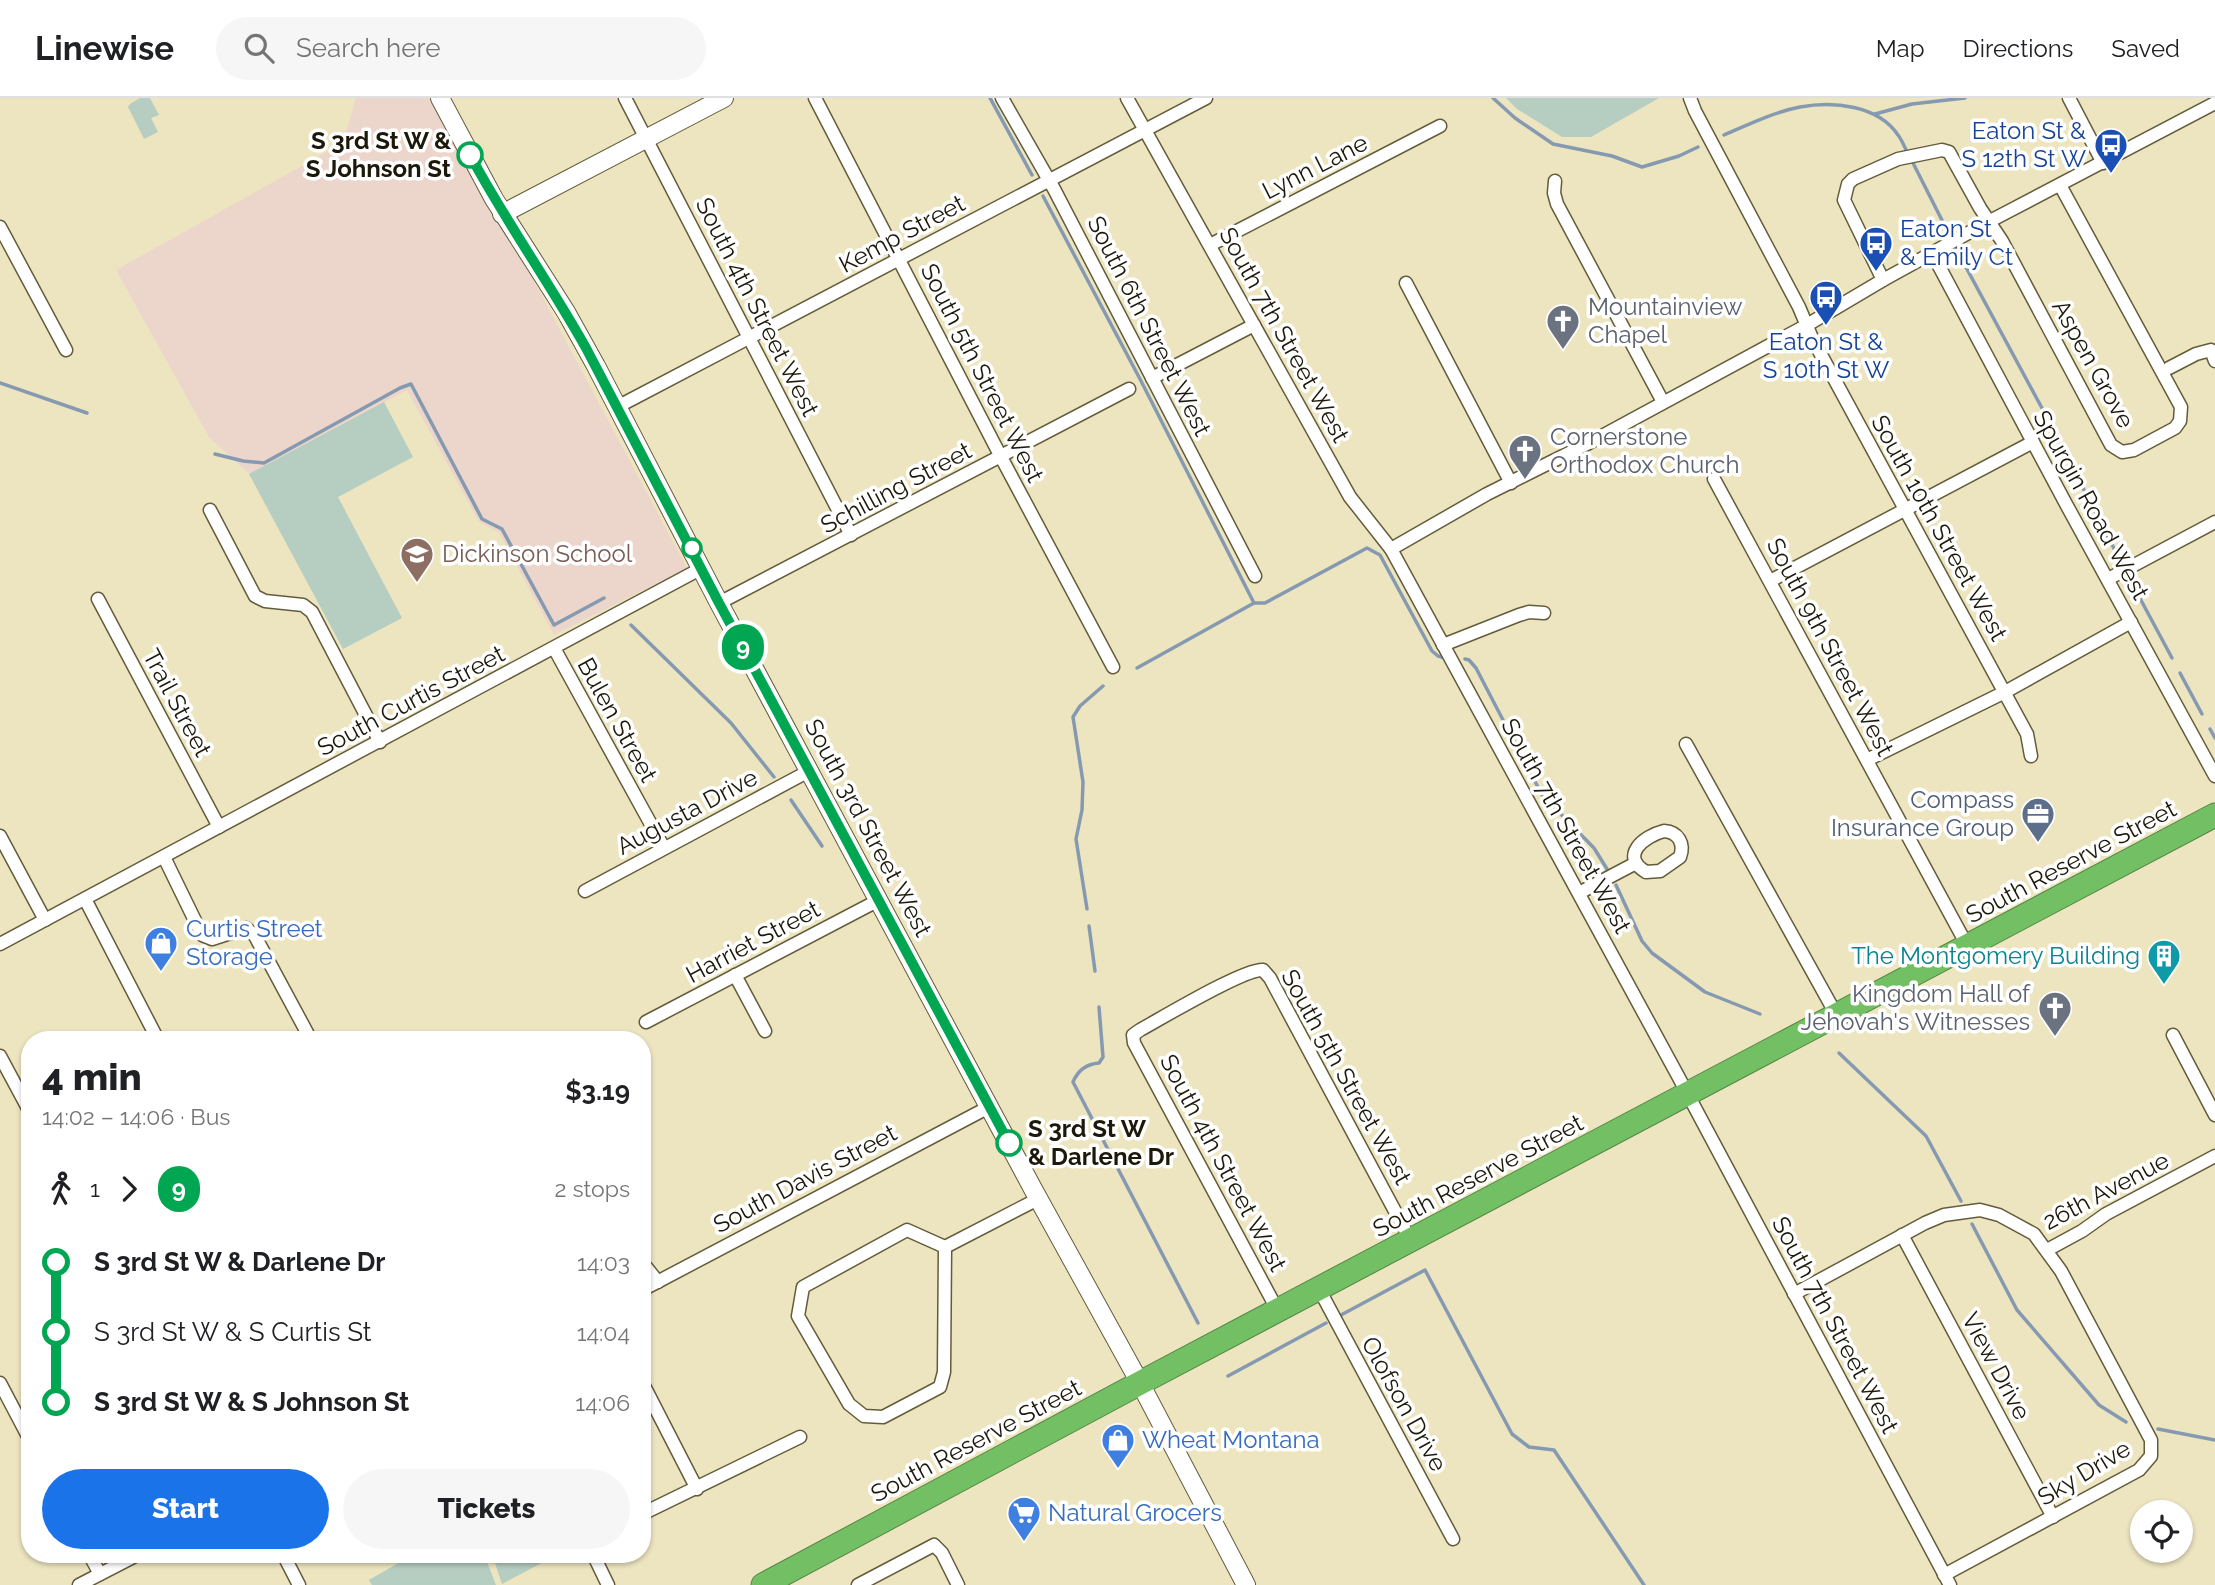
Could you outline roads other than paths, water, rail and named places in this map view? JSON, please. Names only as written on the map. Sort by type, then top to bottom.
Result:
[{"type":"highway","name":"South Reserve Street","points":[[764,1585],[1140,1383],[2215,815]]},
{"type":"main road","name":"South 3rd Street West","points":[[440,98],[502,214],[566,312],[719,603],[1038,1199],[1140,1383],[1246,1585]]},
{"type":"main road","points":[[502,214],[724,98]]},
{"type":"street","name":"South 4th Street West","points":[[625,98],[851,535]]},
{"type":"street","name":"South 5th Street West","points":[[815,98],[1113,667]]},
{"type":"street","name":"South 6th Street West","points":[[1002,98],[1153,378],[1255,576]]},
{"type":"street","name":"South 7th Street West","points":[[1127,98],[1350,498],[1391,549],[1688,1095],[1947,1580]]},
{"type":"street","name":"Kemp Street","points":[[617,407],[1206,98]]},
{"type":"street","name":"South 10th Street West","points":[[1690,98],[1800,307],[1807,326],[2027,734],[2031,756]]},
{"type":"street","points":[[2069,98],[2103,163]]},
{"type":"street","points":[[1391,549],[1475,501],[1807,326],[1990,221],[2215,103]]},
{"type":"street","name":"Lynn Lane","points":[[1210,245],[1440,126]]},
{"type":"street","name":"Aspen Grove","points":[[1884,280],[1844,200],[1849,184],[1853,179],[1898,159],[1942,150],[1949,152],[1990,221],[2111,445],[2122,452],[2134,450],[2175,428],[2180,421],[2181,407],[2060,185]]},
{"type":"street","points":[[1555,181],[1557,204],[1663,402]]},
{"type":"street","points":[[0,227],[66,350]]},
{"type":"street","name":"Spurgin Road West","points":[[1932,253],[2215,776]]},
{"type":"street","points":[[1406,283],[1511,483]]},
{"type":"street","points":[[1153,378],[1254,325]]},
{"type":"street","points":[[2169,368],[2196,354],[2214,353]]},
{"type":"street","name":"Schilling Street","points":[[719,603],[1129,389]]},
{"type":"street","points":[[1770,581],[2033,442]]},
{"type":"street","name":"South 9th Street West","points":[[1714,479],[1968,947]]},
{"type":"street","points":[[210,510],[256,596],[265,601],[303,605],[312,612],[380,742]]},
{"type":"street","points":[[2108,579],[2215,522]]},
{"type":"street","name":"South Curtis Street","points":[[0,944],[702,568]]},
{"type":"street","name":"Trail Street","points":[[98,599],[219,827]]},
{"type":"street","points":[[1443,645],[1519,615],[1529,612],[1544,613]]},
{"type":"street","points":[[1867,760],[2005,692],[2131,622]]},
{"type":"street","name":"Bulen Street","points":[[554,648],[664,848]]},
{"type":"street","points":[[1686,744],[1837,1016]]},
{"type":"street","name":"Augusta Drive","points":[[585,891],[809,771]]},
{"type":"street","points":[[0,836],[45,920]]},
{"type":"street","points":[[164,857],[202,935],[212,939],[246,928],[255,936],[305,1031]]},
{"type":"street","points":[[1578,893],[1636,863]]},
{"type":"street","points":[[85,899],[153,1031]]},
{"type":"street","name":"Harriet Street","points":[[646,1022],[879,900]]},
{"type":"street","name":"South 4th Street West","points":[[1263,970],[1255,969],[1232,980],[1133,1035],[1134,1043],[1278,1311]]},
{"type":"street","name":"South 5th Street West","points":[[1263,970],[1270,978],[1411,1241]]},
{"type":"street","points":[[735,975],[765,1031]]},
{"type":"street","points":[[2173,1035],[2215,1115]]},
{"type":"street","points":[[0,1056],[21,1095]]},
{"type":"street","name":"South Davis Street","points":[[651,1286],[989,1107]]},
{"type":"street","name":"26th Avenue","points":[[1794,1294],[1944,1215],[1980,1210],[1998,1215],[2034,1234],[2047,1250],[2106,1214],[2215,1156]]},
{"type":"street","points":[[945,1247],[1038,1199]]},
{"type":"street","points":[[907,1230],[945,1247],[944,1372],[940,1387],[883,1417],[864,1416],[849,1404],[798,1316],[803,1287],[907,1230]]},
{"type":"street","name":"View Drive","points":[[1902,1235],[2053,1517]]},
{"type":"street","name":"Sky Drive","points":[[1947,1580],[2139,1470],[2151,1456],[2151,1440],[2061,1270],[2047,1250]]},
{"type":"street","points":[[651,1273],[658,1282]]},
{"type":"street","name":"Olofson Drive","points":[[1319,1289],[1453,1539]]},
{"type":"street","points":[[0,1383],[21,1423]]},
{"type":"street","points":[[651,1400],[697,1489]]},
{"type":"street","points":[[651,1510],[800,1437]]},
{"type":"street","points":[[858,1585],[934,1545],[942,1553],[958,1585]]},
{"type":"street","points":[[94,1563],[100,1574]]},
{"type":"street","points":[[79,1585],[121,1563]]},
{"type":"street","points":[[288,1563],[299,1585]]},
{"type":"street","points":[[597,1563],[608,1585]]},
{"type":"waterway","points":[[990,98],[1032,175]]},
{"type":"waterway","points":[[1493,98],[1515,118],[1553,144],[1612,156],[1642,167],[1698,147]]},
{"type":"waterway","points":[[1875,114],[1912,104],[1965,98]]},
{"type":"waterway","points":[[1724,135],[1790,109],[1813,105],[1840,105],[1867,111],[1879,117],[1898,135],[1908,154]]},
{"type":"waterway","points":[[1912,161],[1951,238]]},
{"type":"waterway","points":[[1043,196],[1254,603],[1265,603],[1367,548],[1380,555],[1432,651],[1445,658]]},
{"type":"waterway","points":[[1954,245],[2121,562]]},
{"type":"waterway","points":[[0,383],[87,413]]},
{"type":"waterway","points":[[215,454],[264,463],[411,384],[482,519],[502,529],[554,625],[604,598]]},
{"type":"waterway","points":[[2128,576],[2172,658]]},
{"type":"waterway","points":[[1137,668],[1254,603]]},
{"type":"waterway","points":[[631,625],[731,723],[774,777]]},
{"type":"waterway","points":[[1465,659],[1476,668],[1542,795],[1594,848],[1607,869]]},
{"type":"waterway","points":[[2180,673],[2202,714]]},
{"type":"waterway","points":[[1087,909],[1076,839],[1082,810],[1083,782],[1073,717],[1080,706],[1103,686]]},
{"type":"waterway","points":[[2210,729],[2215,738]]},
{"type":"waterway","points":[[791,800],[822,846]]},
{"type":"waterway","points":[[1616,885],[1642,941],[1652,953],[1705,992],[1760,1014]]},
{"type":"waterway","points":[[1089,926],[1095,971]]},
{"type":"waterway","points":[[1099,1007],[1103,1057],[1099,1063],[1083,1068],[1073,1082],[1198,1323]]},
{"type":"waterway","points":[[1839,1053],[1926,1136],[1961,1201]]},
{"type":"waterway","points":[[1972,1224],[2017,1310],[2099,1405],[2126,1422]]},
{"type":"waterway","points":[[1341,1315],[1425,1270],[1512,1434],[1529,1447],[1554,1450],[1644,1585]]},
{"type":"waterway","points":[[1228,1376],[1326,1323]]},
{"type":"waterway","points":[[2158,1429],[2215,1440]]},
{"type":"place","name":"S 3rd St W & S Johnson St","points":[[470,155]]},
{"type":"place","name":"Eaton St & S 12th St W","points":[[2111,175]]},
{"type":"place","name":"Eaton St & Emily Ct","points":[[1876,273]]},
{"type":"place","name":"Eaton St & S 10th St W","points":[[1826,327]]},
{"type":"place","name":"Mountainview Chapel","points":[[1563,351]]},
{"type":"place","name":"Cornerstone Orthodox Church","points":[[1525,481]]},
{"type":"place","name":"Dickinson School","points":[[417,584]]},
{"type":"place","name":"Compass Insurance Group","points":[[2038,844]]},
{"type":"place","name":"Curtis Street Storage","points":[[161,973]]},
{"type":"place","name":"The Montgomery Building","points":[[2164,986]]},
{"type":"place","name":"Kingdom Hall of Jehovah's Witnesses","points":[[2055,1038]]},
{"type":"place","name":"S 3rd St W & Darlene Dr","points":[[1009,1143]]},
{"type":"place","name":"Wheat Montana","points":[[1118,1470]]},
{"type":"place","name":"Natural Grocers","points":[[1024,1543]]}]
